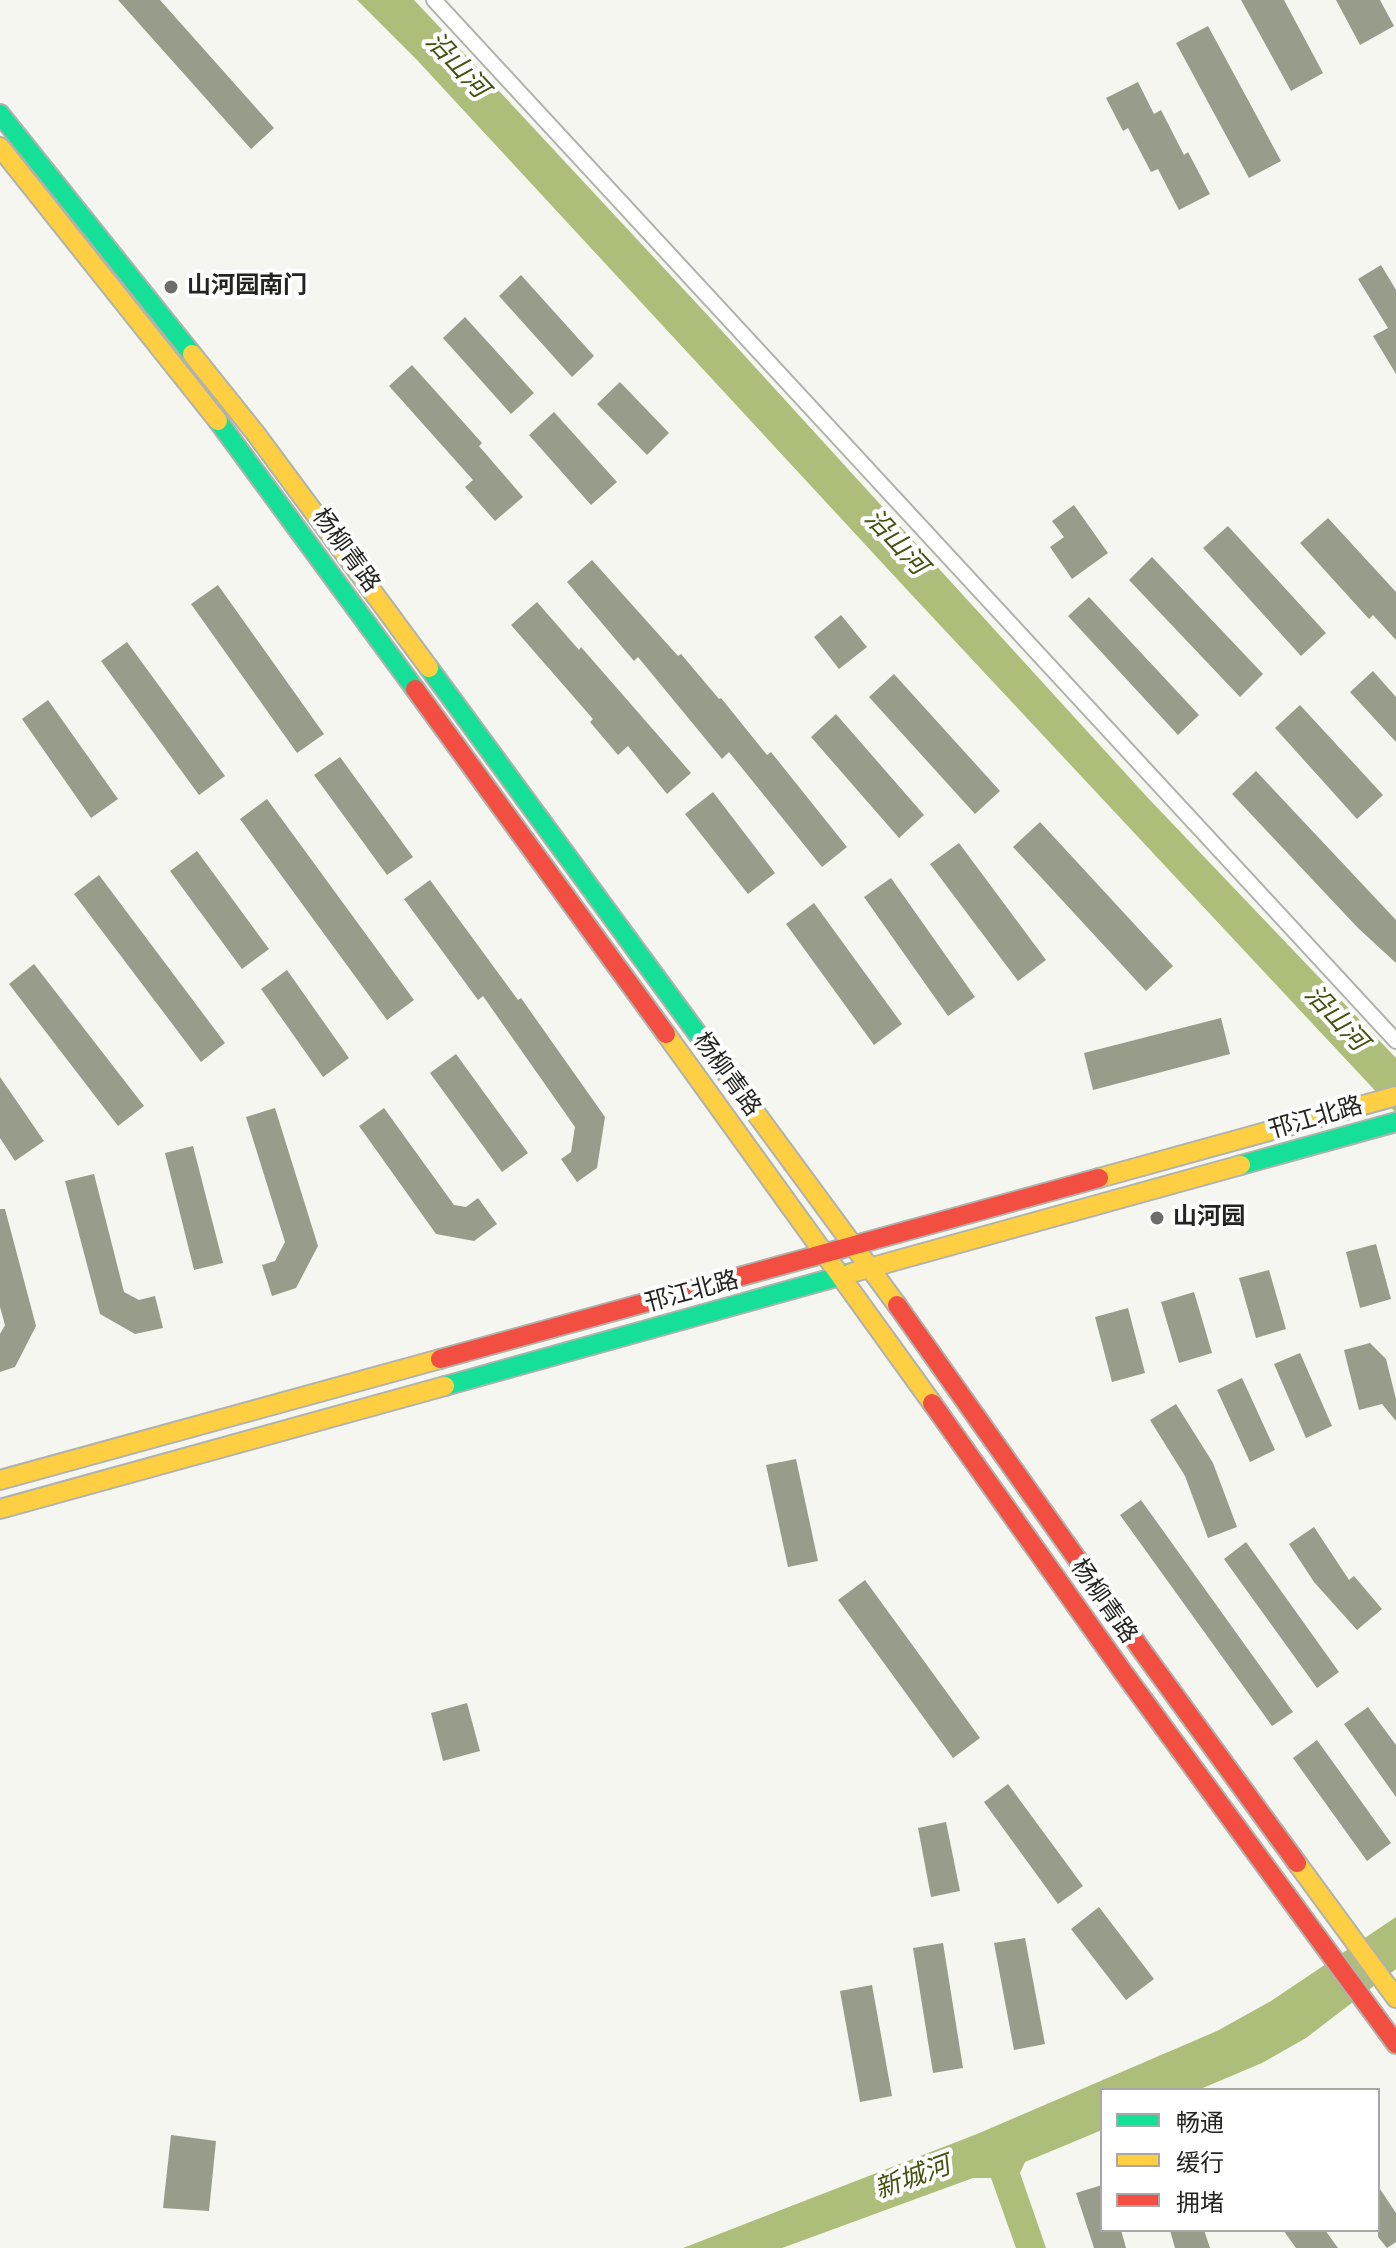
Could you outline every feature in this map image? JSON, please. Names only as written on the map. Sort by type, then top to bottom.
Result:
[{"type":"main road","name":"杨柳青路","points":[[0,114],[256,434],[855,1246],[1143,1652],[1396,1998]]},
{"type":"main road","name":"杨柳青路","points":[[0,147],[236,443],[826,1254],[1123,1672],[1391,2037]]},
{"type":"main road","name":"邗江北路","points":[[0,1480],[1396,1096]]},
{"type":"main road","name":"邗江北路","points":[[0,1509],[1391,1123]]},
{"type":"street","points":[[434,0],[1396,1041]]},
{"type":"water","name":"沿山河","points":[[357,0],[414,0],[447,35],[1148,798],[1396,1058],[1396,1113],[417,60]]},
{"type":"water","name":"新城河","points":[[1396,1917],[1396,1969],[1306,2038],[1262,2063],[1203,2088],[1100,2088],[1100,2131],[1025,2162],[1020,2173],[1046,2248],[1016,2248],[991,2178],[973,2178],[782,2248],[683,2248],[977,2134],[1217,2031],[1271,2001]]},
{"type":"building","points":[[118,0],[160,0],[274,128],[251,149]]},
{"type":"building","points":[[1241,0],[1284,0],[1323,73],[1291,91]]},
{"type":"building","points":[[1336,0],[1380,0],[1394,26],[1360,45]]},
{"type":"building","points":[[1208,26],[1281,161],[1249,178],[1176,43]]},
{"type":"building","points":[[1138,82],[1154,114],[1161,110],[1184,155],[1188,152],[1210,194],[1179,210],[1158,169],[1151,172],[1128,128],[1123,131],[1106,98]]},
{"type":"building","points":[[1381,265],[1396,290],[1396,374],[1373,336],[1388,328],[1358,279]]},
{"type":"building","points":[[521,275],[594,356],[572,377],[499,296]]},
{"type":"building","points":[[465,317],[534,393],[511,414],[443,338]]},
{"type":"building","points":[[412,365],[482,443],[479,446],[523,497],[495,521],[465,487],[473,480],[389,386]]},
{"type":"building","points":[[620,382],[669,433],[647,455],[597,404]]},
{"type":"building","points":[[554,412],[617,482],[591,505],[529,435]]},
{"type":"building","points":[[1074,505],[1108,553],[1072,579],[1050,547],[1064,537],[1052,521]]},
{"type":"building","points":[[1328,518],[1396,592],[1396,640],[1373,615],[1369,619],[1300,543]]},
{"type":"building","points":[[1228,526],[1326,633],[1301,656],[1203,548]]},
{"type":"building","points":[[1152,557],[1263,674],[1240,697],[1129,580]]},
{"type":"building","points":[[592,560],[678,656],[681,654],[721,698],[767,755],[771,752],[847,847],[822,867],[729,752],[722,759],[638,657],[634,661],[567,582]]},
{"type":"building","points":[[218,585],[324,734],[297,753],[191,604]]},
{"type":"building","points":[[1089,597],[1199,715],[1178,735],[1068,616]]},
{"type":"building","points":[[537,602],[579,650],[581,647],[691,773],[667,794],[628,746],[618,755],[590,722],[593,719],[511,625]]},
{"type":"building","points":[[841,615],[867,647],[839,669],[814,637]]},
{"type":"building","points":[[127,642],[225,776],[199,795],[101,661]]},
{"type":"building","points":[[1373,671],[1396,697],[1396,742],[1350,692]]},
{"type":"building","points":[[894,674],[1000,791],[975,814],[869,697]]},
{"type":"building","points":[[48,700],[118,799],[91,818],[22,719]]},
{"type":"building","points":[[1300,705],[1383,795],[1357,819],[1275,728]]},
{"type":"building","points":[[836,714],[924,815],[899,838],[811,737]]},
{"type":"building","points":[[340,757],[413,857],[387,875],[314,775]]},
{"type":"building","points":[[1256,771],[1396,920],[1396,963],[1358,928],[1232,794]]},
{"type":"building","points":[[713,792],[775,873],[748,894],[685,814]]},
{"type":"building","points":[[267,799],[414,1000],[387,1020],[240,819]]},
{"type":"building","points":[[1040,822],[1173,966],[1146,991],[1013,847]]},
{"type":"building","points":[[959,843],[1046,960],[1018,981],[930,864]]},
{"type":"building","points":[[197,851],[269,949],[242,969],[170,871]]},
{"type":"building","points":[[99,875],[225,1043],[201,1062],[74,894]]},
{"type":"building","points":[[891,878],[975,997],[948,1016],[864,897]]},
{"type":"building","points":[[430,880],[518,1000],[521,998],[605,1117],[597,1168],[577,1182],[561,1159],[571,1152],[575,1127],[483,996],[478,1000],[404,899]]},
{"type":"building","points":[[814,903],[902,1024],[874,1045],[786,924]]},
{"type":"building","points":[[34,964],[144,1106],[118,1126],[9,984]]},
{"type":"building","points":[[287,970],[349,1058],[323,1077],[261,989]]},
{"type":"building","points":[[1221,1018],[1230,1054],[1093,1090],[1084,1053]]},
{"type":"building","points":[[456,1054],[528,1153],[502,1172],[430,1073]]},
{"type":"building","points":[[0,1077],[44,1141],[15,1161],[0,1138]]},
{"type":"building","points":[[275,1108],[318,1246],[296,1288],[272,1296],[262,1265],[275,1261],[285,1242],[246,1117]]},
{"type":"building","points":[[384,1108],[454,1205],[466,1207],[478,1198],[497,1224],[474,1241],[436,1234],[359,1126]]},
{"type":"building","points":[[193,1146],[223,1263],[194,1270],[165,1153]]},
{"type":"building","points":[[94,1174],[124,1292],[139,1300],[155,1296],[163,1328],[135,1334],[100,1314],[65,1181]]},
{"type":"building","points":[[0,1209],[5,1209],[36,1326],[15,1367],[0,1372],[0,1334],[5,1325],[0,1307]]},
{"type":"building","points":[[1376,1244],[1391,1299],[1360,1308],[1346,1252]]},
{"type":"building","points":[[1269,1270],[1286,1329],[1256,1338],[1239,1278]]},
{"type":"building","points":[[1194,1292],[1212,1353],[1179,1363],[1161,1302]]},
{"type":"building","points":[[1128,1308],[1145,1373],[1112,1382],[1095,1317]]},
{"type":"building","points":[[1370,1343],[1386,1359],[1396,1399],[1396,1421],[1382,1404],[1359,1410],[1344,1350]]},
{"type":"building","points":[[1300,1353],[1332,1426],[1306,1438],[1274,1364]]},
{"type":"building","points":[[1242,1378],[1275,1450],[1250,1462],[1217,1390]]},
{"type":"building","points":[[1176,1404],[1213,1463],[1237,1527],[1208,1538],[1185,1476],[1150,1420]]},
{"type":"building","points":[[796,1459],[818,1561],[788,1567],[766,1465]]},
{"type":"building","points":[[1141,1500],[1293,1712],[1272,1726],[1120,1515]]},
{"type":"building","points":[[1314,1527],[1349,1580],[1354,1576],[1382,1609],[1357,1630],[1314,1582],[1289,1544]]},
{"type":"building","points":[[1246,1542],[1339,1672],[1317,1688],[1224,1559]]},
{"type":"building","points":[[865,1580],[980,1738],[953,1758],[838,1600]]},
{"type":"building","points":[[467,1703],[480,1751],[443,1761],[431,1713]]},
{"type":"building","points":[[1368,1707],[1396,1745],[1396,1797],[1344,1724]]},
{"type":"building","points":[[1317,1740],[1391,1843],[1367,1861],[1293,1758]]},
{"type":"building","points":[[1008,1784],[1083,1886],[1058,1904],[984,1802]]},
{"type":"building","points":[[946,1822],[960,1891],[931,1897],[918,1828]]},
{"type":"building","points":[[1099,1907],[1154,1979],[1126,2000],[1071,1929]]},
{"type":"building","points":[[1025,1938],[1045,2044],[1014,2050],[994,1943]]},
{"type":"building","points":[[943,1943],[963,2068],[933,2073],[913,1948]]},
{"type":"building","points":[[872,1985],[892,2096],[860,2102],[840,1991]]},
{"type":"building","points":[[171,2135],[216,2141],[209,2211],[163,2208]]},
{"type":"building","points":[[1100,2186],[1100,2232],[1122,2232],[1126,2248],[1094,2248],[1076,2193]]},
{"type":"building","points":[[1380,2189],[1396,2213],[1396,2242],[1387,2248],[1378,2237]]},
{"type":"building","points":[[1171,2232],[1205,2232],[1210,2248],[1175,2248]]},
{"type":"building","points":[[1284,2232],[1326,2232],[1338,2248],[1296,2248]]},
{"type":"traffic: fast","points":[[0,114],[192,354]]},
{"type":"traffic: fast","points":[[218,421],[415,689]]},
{"type":"traffic: fast","points":[[429,668],[705,1044]]},
{"type":"traffic: fast","points":[[1241,1165],[1396,1122]]},
{"type":"traffic: fast","points":[[445,1386],[851,1273]]},
{"type":"traffic: slow","points":[[0,147],[218,421]]},
{"type":"traffic: slow","points":[[192,354],[256,434],[429,668]]},
{"type":"traffic: slow","points":[[666,1034],[932,1403]]},
{"type":"traffic: slow","points":[[705,1044],[897,1305]]},
{"type":"traffic: slow","points":[[1099,1178],[1396,1096]]},
{"type":"traffic: slow","points":[[851,1273],[1241,1165]]},
{"type":"traffic: slow","points":[[0,1480],[440,1359]]},
{"type":"traffic: slow","points":[[0,1509],[445,1386]]},
{"type":"traffic: slow","points":[[1297,1863],[1396,1998]]},
{"type":"traffic: jam","points":[[415,689],[666,1034]]},
{"type":"traffic: jam","points":[[440,1359],[1099,1178]]},
{"type":"traffic: jam","points":[[897,1305],[1297,1863]]},
{"type":"traffic: jam","points":[[932,1403],[1123,1672],[1396,2044]]},
{"type":"place","name":"山河园南门","points":[[171,287]]},
{"type":"place","name":"山河园","points":[[1157,1218]]}]
